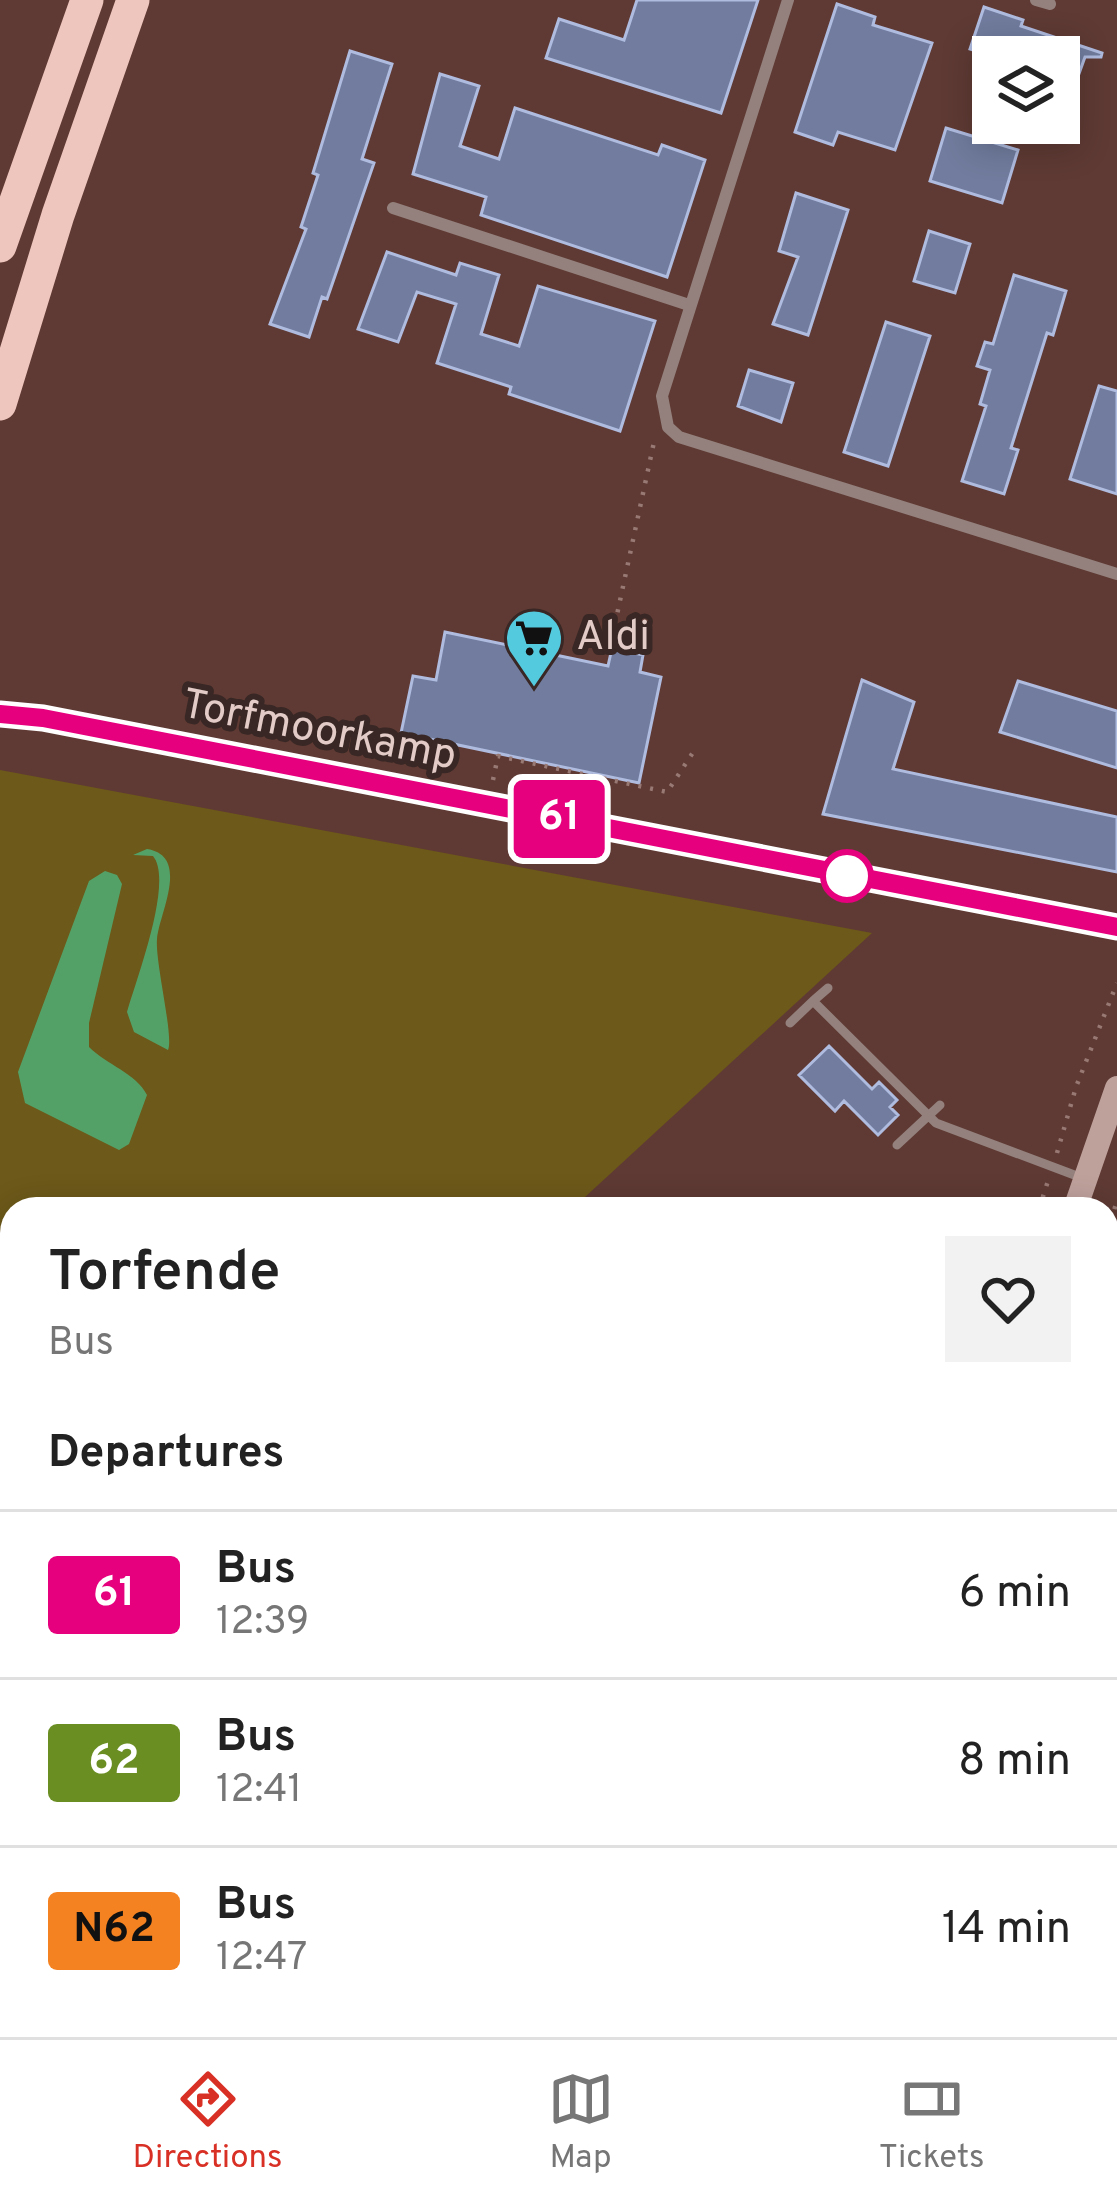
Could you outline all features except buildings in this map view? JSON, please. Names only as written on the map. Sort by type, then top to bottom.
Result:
[{"type":"highway","points":[[0,246],[87,0]]},
{"type":"highway","points":[[0,404],[58,214],[133,0]]},
{"type":"main road","points":[[1079,1197],[1117,1088]]},
{"type":"street","points":[[788,0],[662,396],[668,427],[679,437],[1117,574]]},
{"type":"street","points":[[392,208],[688,305]]},
{"type":"street","name":"Torfmoorkamp","points":[[0,714],[65,722],[1117,927]]},
{"type":"lane","points":[[790,1023],[828,988]]},
{"type":"lane","points":[[813,1001],[936,1123],[1084,1179]]},
{"type":"lane","points":[[897,1145],[940,1105]]},
{"type":"path","points":[[615,624],[650,454],[657,436],[668,427]]},
{"type":"path","points":[[491,788],[498,756],[667,792],[694,752]]},
{"type":"path","points":[[1044,1197],[1076,1087],[1117,983]]},
{"type":"shaded area","points":[[0,770],[872,933],[585,1197],[0,1197]]},
{"type":"shaded area","points":[[147,849],[160,854],[170,874],[157,939],[168,1050],[134,1032],[127,1012],[159,886],[153,856],[133,855]]},
{"type":"shaded area","points":[[105,871],[117,875],[122,884],[89,1023],[89,1047],[136,1081],[147,1095],[129,1144],[119,1150],[25,1103],[18,1072],[89,881]]},
{"type":"bus line","name":"61","points":[[0,714],[43,718],[1117,927]]},
{"type":"place","name":"Aldi","points":[[534,689]]}]
